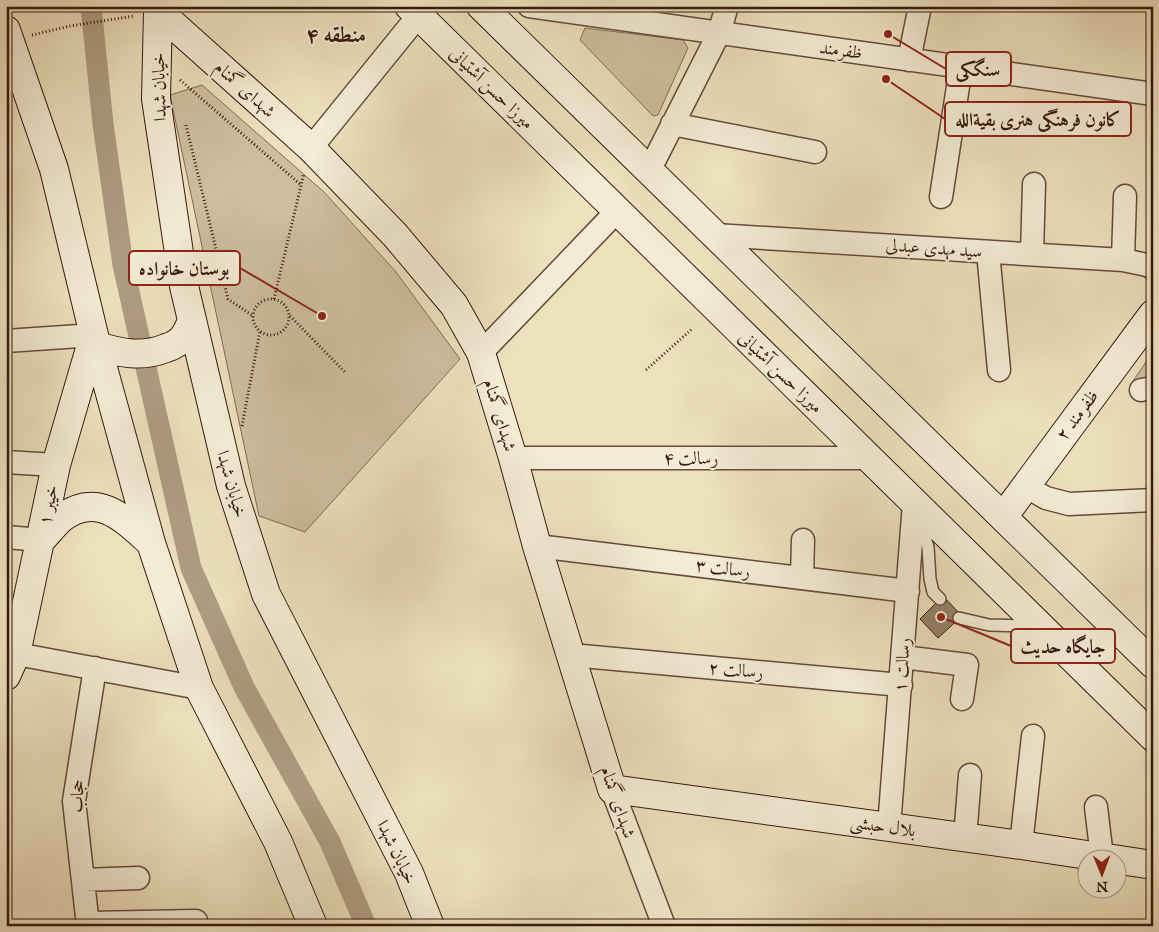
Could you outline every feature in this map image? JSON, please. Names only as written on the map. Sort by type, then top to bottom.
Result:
[{"type":"main road","points":[[481,6],[1153,664]]},
{"type":"main road","name":"شهدای گمنام","points":[[158,9],[311,148],[395,235],[454,305],[481,353],[537,546],[612,789]]},
{"type":"main road","name":"خیابان شهدا","points":[[158,9],[156,99],[184,286],[231,486],[266,594],[409,873],[430,926]]},
{"type":"main road","name":"میرزا حسن آشتیانی","points":[[413,11],[1153,737]]},
{"type":"main road","points":[[8,35],[54,169],[95,340],[151,543],[199,688],[278,842],[313,926]]},
{"type":"main road","name":"ظفرمند ۲","points":[[1003,517],[1153,314]]},
{"type":"main road","points":[[95,340],[116,352],[133,354],[157,352],[172,346],[184,336],[192,321]]},
{"type":"main road","name":"خیبر ۱","points":[[10,660],[41,540],[56,465],[95,340]]},
{"type":"main road","points":[[41,540],[62,518],[76,510],[92,506],[108,510],[120,517],[151,543]]},
{"type":"main road","name":"بلال حبشی","points":[[612,789],[1076,853]]},
{"type":"main road","name":"بلال حبشی","points":[[1126,860],[1153,864]]},
{"type":"street","name":"ظفرمند","points":[[529,6],[1153,94]]},
{"type":"street","points":[[649,170],[719,33],[727,6]]},
{"type":"street","points":[[909,60],[920,6]]},
{"type":"street","points":[[311,148],[413,11]]},
{"type":"street","points":[[941,196],[961,67]]},
{"type":"street","points":[[672,124],[815,152]]},
{"type":"street","points":[[1032,254],[1034,184]]},
{"type":"street","points":[[1123,260],[1125,196]]},
{"type":"street","points":[[481,353],[617,211]]},
{"type":"street","name":"سید مهدی عبدلی","points":[[715,235],[1123,260],[1153,268]]},
{"type":"street","points":[[988,252],[999,370]]},
{"type":"street","points":[[6,341],[95,340]]},
{"type":"street","name":"رسالت ۴","points":[[513,458],[869,458]]},
{"type":"street","points":[[6,462],[56,465]]},
{"type":"street","points":[[1025,486],[1046,498],[1069,504],[1153,500]]},
{"type":"street","name":"رسالت ۱","points":[[889,827],[914,503]]},
{"type":"street","points":[[6,537],[41,540]]},
{"type":"street","points":[[802,578],[803,540]]},
{"type":"street","name":"رسالت ۳","points":[[537,546],[742,581],[802,578],[908,590]]},
{"type":"street","name":"رسالت ۲","points":[[571,655],[900,685]]},
{"type":"street","points":[[903,657],[967,665],[962,699]]},
{"type":"street","points":[[10,660],[95,668],[199,688]]},
{"type":"street","name":"حجاب","points":[[88,924],[74,801],[95,668]]},
{"type":"street","points":[[1021,845],[1034,736]]},
{"type":"street","points":[[965,838],[970,775]]},
{"type":"street","name":"شهدای گمنام","points":[[612,789],[664,926]]},
{"type":"street","points":[[1096,807],[1101,850]]},
{"type":"street","points":[[83,880],[138,878]]},
{"type":"street","points":[[88,924],[196,921]]},
{"type":"lane","points":[[914,503],[928,547],[930,579],[934,592],[940,599]]},
{"type":"lane","points":[[959,618],[988,624],[1024,626],[1045,632]]},
{"type":"path","points":[[8,35],[110,20]]},
{"type":"path","points":[[174,75],[300,184],[274,299]]},
{"type":"path","points":[[185,123],[228,299],[253,316]]},
{"type":"path","points":[[268,299],[274,299],[285,305],[288,310],[289,322],[282,331],[271,335],[260,331],[256,327],[253,316],[258,305],[268,299]]},
{"type":"path","points":[[289,316],[345,372]]},
{"type":"path","points":[[646,370],[692,329]]},
{"type":"path","points":[[242,428],[260,331]]},
{"type":"shaded area","points":[[585,28],[683,40],[688,48],[658,115],[653,116],[580,40]]},
{"type":"shaded area","points":[[202,85],[324,192],[396,272],[460,359],[305,532],[259,516],[170,95]]},
{"type":"shaded area","points":[[1153,352],[1153,381],[1133,381]]},
{"type":"building","points":[[943,596],[962,616],[938,638],[920,619]]},
{"type":"waterway","points":[[91,6],[103,124],[123,265],[191,568],[244,687],[330,842],[366,926]]},
{"type":"place","name":"سنگکی","points":[[888,34]]},
{"type":"place","name":"کانون فرهنگی هنری بقیةالله","points":[[886,79]]},
{"type":"place","name":"بوستان خانواده","points":[[322,316]]},
{"type":"place","name":"جایگاه حدیث","points":[[941,617]]},
{"type":"district","name":"منطقه ۴","points":[[336,34]]}]
